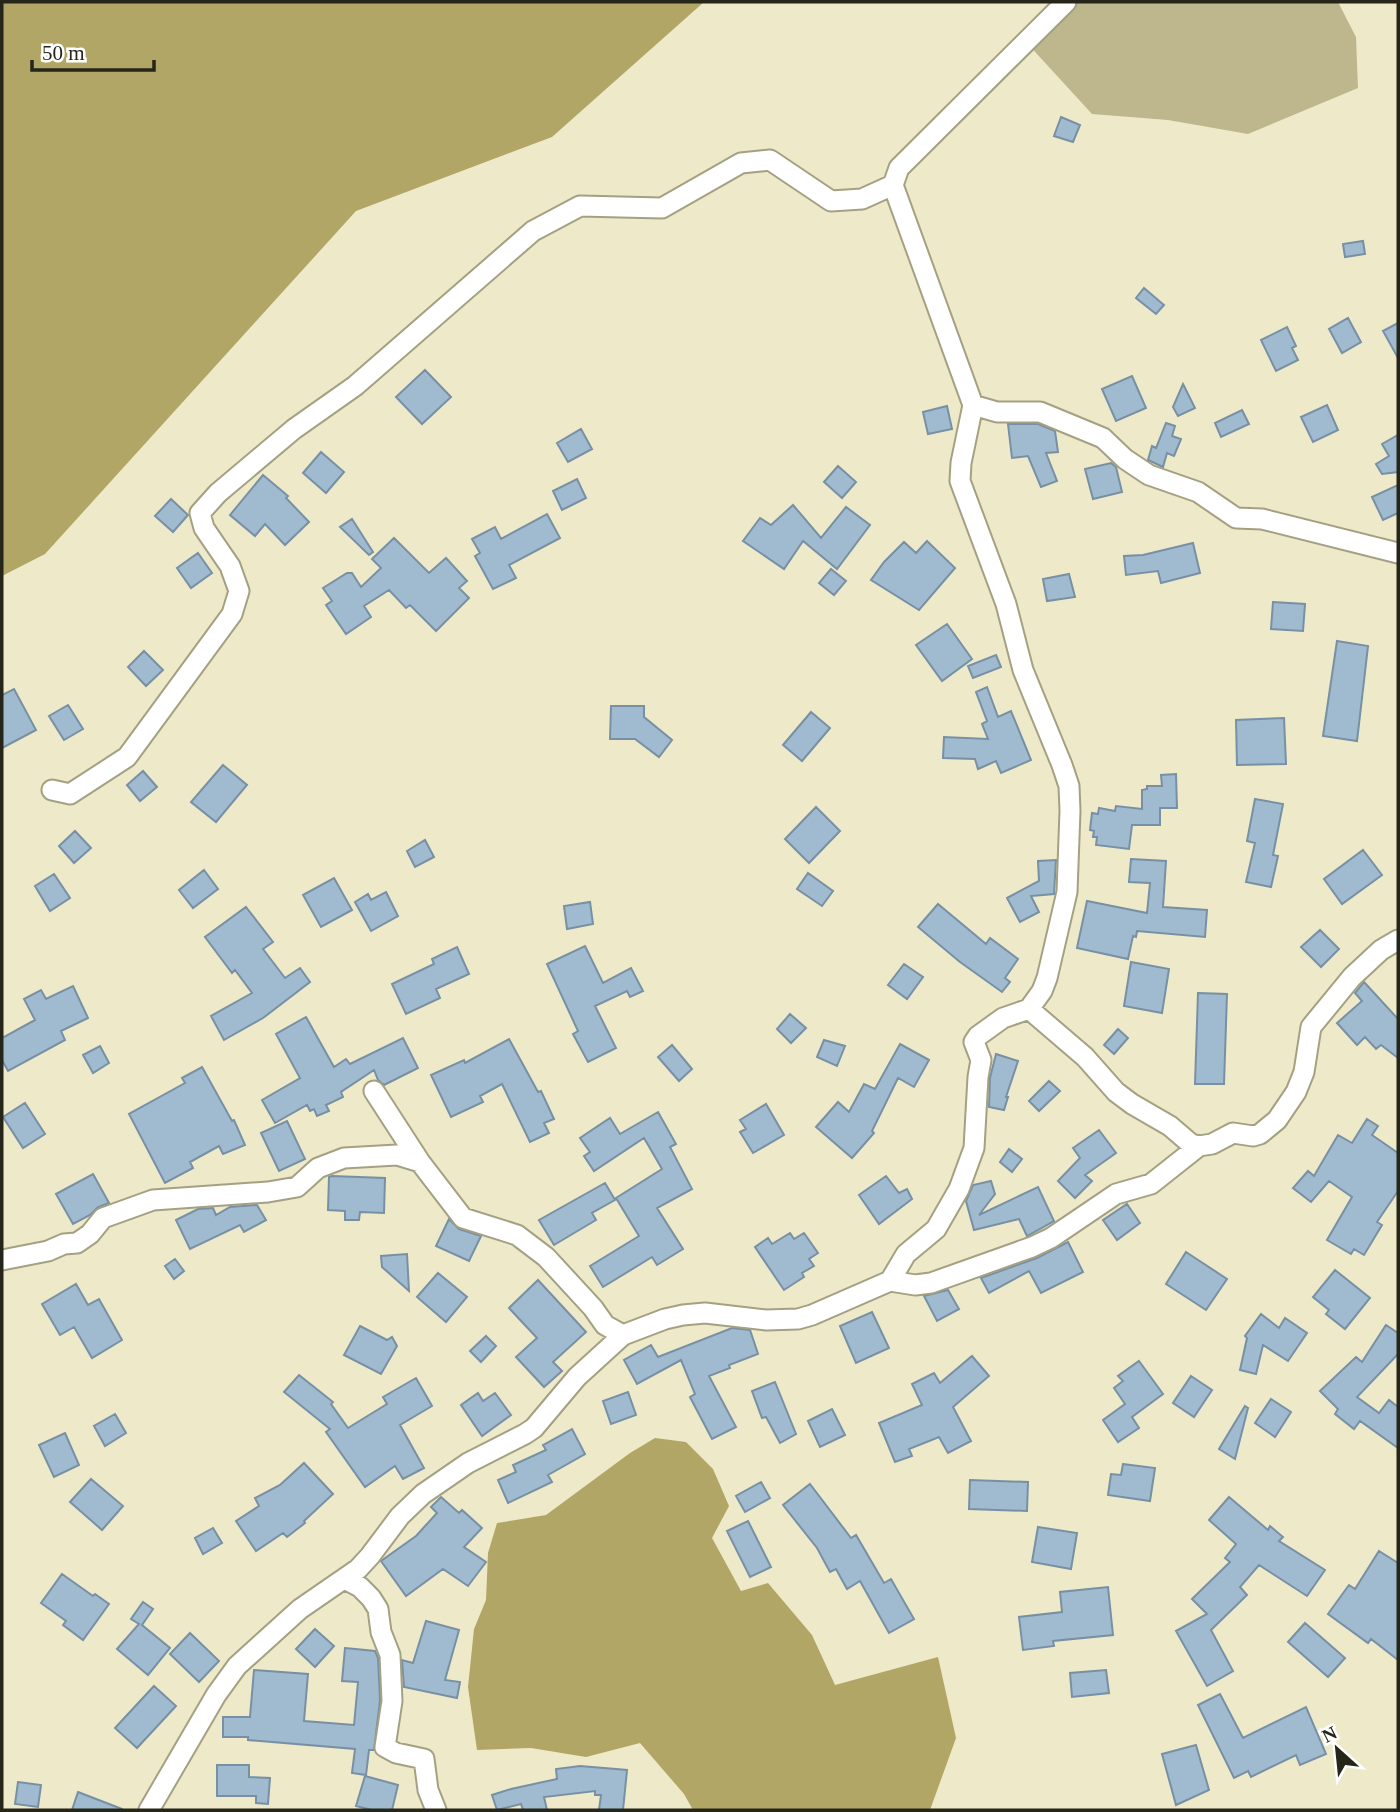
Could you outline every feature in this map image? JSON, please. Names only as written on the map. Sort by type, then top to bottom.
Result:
[{"type":"street","points":[[890,1281],[906,1254],[936,1229],[959,1189],[974,1148],[981,1060],[974,1042],[1003,1018],[1029,1009],[1037,1000],[1047,978],[1067,892],[1070,855],[1069,786],[1023,670],[1006,604],[960,481],[973,405],[893,185],[899,168],[1066,2]]},
{"type":"street","points":[[52,790],[69,794],[127,757],[232,614],[239,591],[230,566],[204,528],[200,513],[284,437],[355,386],[533,231],[580,205],[662,208],[741,163],[770,160],[831,201],[862,199],[893,185]]},
{"type":"street","points":[[973,405],[997,412],[1040,412],[1103,438],[1125,459],[1149,475],[1198,492],[1236,518],[1262,519],[1398,553]]},
{"type":"street","points":[[149,1810],[210,1705],[237,1666],[300,1609],[354,1578],[400,1516],[423,1494],[467,1463],[534,1428],[577,1377],[623,1335],[665,1319],[705,1313],[766,1320],[799,1319],[890,1281],[915,1285],[931,1283],[1051,1238],[1116,1194],[1151,1184],[1199,1146],[1221,1141],[1233,1133],[1253,1136],[1260,1134],[1277,1120],[1300,1082],[1311,1027],[1352,976],[1381,950],[1398,940]]},
{"type":"street","points":[[1029,1009],[1085,1057],[1116,1092],[1170,1126],[1191,1144],[1199,1146]]},
{"type":"street","points":[[374,1091],[419,1162],[463,1218],[517,1236],[545,1257],[569,1281],[605,1325],[623,1335]]},
{"type":"street","points":[[2,1260],[77,1243],[90,1234],[103,1218],[153,1200],[268,1192],[298,1187],[318,1168],[344,1158],[397,1156],[419,1162]]},
{"type":"street","points":[[354,1578],[379,1609],[381,1632],[390,1655],[392,1701],[385,1747],[396,1753],[424,1759],[428,1790],[436,1810]]},
{"type":"shaded area","points":[[2,2],[704,2],[552,137],[356,211],[45,554],[2,576]]},
{"type":"shaded area","points":[[1071,2],[1338,2],[1356,37],[1358,88],[1248,134],[1168,120],[1092,114],[1026,42]]},
{"type":"shaded area","points":[[655,1438],[686,1442],[713,1469],[729,1506],[712,1538],[741,1591],[768,1583],[812,1635],[835,1685],[938,1657],[956,1738],[930,1810],[693,1810],[684,1794],[640,1743],[586,1757],[531,1748],[477,1750],[468,1687],[474,1629],[486,1600],[488,1553],[497,1523],[546,1515],[630,1453]]},
{"type":"building","points":[[1061,117],[1080,125],[1073,142],[1054,136]]},
{"type":"building","points":[[1363,241],[1365,254],[1345,257],[1343,244]]},
{"type":"building","points":[[1144,288],[1164,305],[1156,314],[1136,298]]},
{"type":"building","points":[[1348,318],[1361,342],[1342,353],[1329,329]]},
{"type":"building","points":[[1398,323],[1398,358],[1383,331]]},
{"type":"building","points":[[1287,327],[1296,346],[1292,348],[1298,360],[1276,371],[1261,340]]},
{"type":"building","points":[[425,370],[451,397],[422,424],[396,397]]},
{"type":"building","points":[[1132,376],[1146,408],[1116,421],[1102,389]]},
{"type":"building","points":[[1183,384],[1195,408],[1178,416],[1173,407]]},
{"type":"building","points":[[1327,405],[1338,430],[1313,442],[1301,417]]},
{"type":"building","points":[[947,406],[952,429],[928,434],[923,412]]},
{"type":"building","points":[[1242,410],[1249,424],[1221,437],[1215,423]]},
{"type":"building","points":[[1166,423],[1175,426],[1172,436],[1181,439],[1174,456],[1167,453],[1163,467],[1148,460],[1152,446],[1156,448]]},
{"type":"building","points":[[1008,424],[1038,424],[1055,431],[1058,452],[1046,453],[1057,481],[1041,487],[1028,456],[1012,458]]},
{"type":"building","points":[[581,429],[592,449],[568,462],[557,443]]},
{"type":"building","points":[[1398,435],[1398,472],[1382,474],[1376,464],[1389,456],[1382,444]]},
{"type":"building","points":[[321,452],[344,472],[326,493],[303,473]]},
{"type":"building","points":[[1111,463],[1116,467],[1122,492],[1093,499],[1085,469]]},
{"type":"building","points":[[838,466],[856,482],[842,498],[824,482]]},
{"type":"building","points":[[263,475],[288,496],[286,498],[309,522],[285,545],[265,524],[255,536],[230,515]]},
{"type":"building","points":[[577,479],[586,498],[562,510],[553,491]]},
{"type":"building","points":[[1398,485],[1398,513],[1383,520],[1372,497]]},
{"type":"building","points":[[171,499],[188,515],[173,532],[155,516]]},
{"type":"building","points":[[793,505],[821,538],[846,507],[870,525],[837,569],[803,541],[784,569],[743,541],[760,518],[771,525]]},
{"type":"building","points":[[547,514],[560,538],[509,565],[516,578],[493,589],[475,556],[480,553],[472,539],[495,527],[501,539]]},
{"type":"building","points":[[352,519],[373,552],[369,555],[340,527]]},
{"type":"building","points":[[394,538],[429,573],[446,558],[467,581],[459,588],[469,598],[436,631],[410,605],[406,608],[389,590],[364,606],[371,617],[346,634],[326,605],[332,601],[323,588],[347,573],[352,573],[361,587],[381,568],[372,559]]},
{"type":"building","points":[[927,541],[955,568],[919,610],[871,580],[904,542],[916,553]]},
{"type":"building","points":[[1193,543],[1200,573],[1161,583],[1158,571],[1126,575],[1124,556],[1143,555]]},
{"type":"building","points":[[198,553],[212,573],[191,588],[177,568]]},
{"type":"building","points":[[831,569],[846,581],[834,595],[819,583]]},
{"type":"building","points":[[1069,574],[1075,597],[1047,601],[1043,579]]},
{"type":"building","points":[[1273,602],[1305,604],[1303,631],[1271,629]]},
{"type":"building","points":[[947,624],[972,659],[942,681],[916,645]]},
{"type":"building","points":[[1337,641],[1368,646],[1357,741],[1323,736]]},
{"type":"building","points":[[144,651],[163,670],[146,686],[128,667]]},
{"type":"building","points":[[996,655],[1001,667],[973,678],[968,666]]},
{"type":"building","points":[[987,687],[998,717],[1011,711],[1031,760],[1001,773],[996,761],[978,769],[975,759],[943,758],[944,737],[988,739],[982,724],[987,721],[976,692]]},
{"type":"building","points":[[14,689],[36,730],[2,748],[2,695]]},
{"type":"building","points":[[68,705],[83,729],[64,740],[49,716]]},
{"type":"building","points":[[611,706],[644,706],[644,717],[672,740],[659,757],[635,739],[610,739]]},
{"type":"building","points":[[811,712],[830,728],[802,761],[783,745]]},
{"type":"building","points":[[1284,718],[1286,764],[1237,765],[1236,720]]},
{"type":"building","points":[[223,765],[247,785],[216,822],[191,802]]},
{"type":"building","points":[[143,771],[157,787],[140,801],[127,785]]},
{"type":"building","points":[[1176,774],[1177,808],[1160,808],[1160,825],[1132,825],[1129,849],[1096,845],[1097,837],[1093,837],[1094,831],[1090,830],[1092,813],[1098,814],[1099,808],[1115,811],[1116,806],[1142,809],[1142,790],[1147,789],[1147,786],[1162,786],[1161,775]]},
{"type":"building","points":[[1255,799],[1283,804],[1273,855],[1278,856],[1271,887],[1246,882],[1255,843],[1247,841]]},
{"type":"building","points":[[816,807],[840,831],[809,863],[785,839]]},
{"type":"building","points":[[75,831],[91,848],[74,863],[59,846]]},
{"type":"building","points":[[425,840],[434,857],[415,867],[407,851]]},
{"type":"building","points":[[1363,850],[1382,875],[1342,904],[1324,879]]},
{"type":"building","points":[[1131,859],[1166,861],[1163,907],[1207,910],[1205,937],[1137,931],[1136,937],[1133,936],[1128,959],[1077,948],[1087,901],[1147,913],[1150,883],[1129,882]]},
{"type":"building","points":[[1056,860],[1054,894],[1031,896],[1039,912],[1020,922],[1007,898],[1039,881],[1038,861]]},
{"type":"building","points":[[204,870],[218,889],[193,908],[179,890]]},
{"type":"building","points":[[808,873],[833,891],[822,906],[797,889]]},
{"type":"building","points":[[54,874],[70,898],[50,911],[35,886]]},
{"type":"building","points":[[334,878],[352,910],[321,927],[303,895]]},
{"type":"building","points":[[386,892],[398,916],[371,931],[355,902],[368,894],[371,900]]},
{"type":"building","points":[[590,902],[593,924],[567,929],[564,906]]},
{"type":"building","points":[[938,904],[986,944],[990,938],[1018,959],[1005,978],[1010,982],[1002,992],[918,927]]},
{"type":"building","points":[[246,907],[273,942],[263,949],[285,978],[300,968],[310,982],[263,1018],[224,1040],[211,1016],[252,993],[235,970],[232,973],[205,937]]},
{"type":"building","points":[[1320,930],[1339,949],[1321,967],[1301,947]]},
{"type":"building","points":[[585,946],[603,983],[631,968],[643,991],[630,997],[627,991],[595,1006],[616,1048],[588,1062],[573,1034],[578,1031],[547,964]]},
{"type":"building","points":[[457,947],[469,974],[436,989],[440,998],[406,1014],[392,984],[434,964],[432,959]]},
{"type":"building","points":[[1131,962],[1169,969],[1162,1013],[1124,1006]]},
{"type":"building","points":[[904,964],[923,977],[907,999],[888,985]]},
{"type":"building","points":[[1364,982],[1398,1019],[1398,1058],[1381,1045],[1376,1049],[1365,1037],[1357,1045],[1337,1023],[1362,1001],[1355,993]]},
{"type":"building","points":[[73,986],[88,1018],[61,1031],[65,1040],[8,1071],[2,1060],[2,1038],[35,1020],[24,999],[41,990],[46,999]]},
{"type":"building","points":[[1198,993],[1227,994],[1224,1084],[1195,1084]]},
{"type":"building","points":[[790,1014],[806,1028],[791,1043],[777,1029]]},
{"type":"building","points":[[306,1017],[334,1067],[346,1059],[350,1064],[403,1038],[418,1068],[384,1085],[378,1080],[374,1070],[341,1092],[343,1097],[326,1105],[329,1111],[317,1116],[314,1109],[310,1111],[307,1105],[275,1123],[262,1100],[300,1078],[276,1034]]},
{"type":"building","points":[[1118,1029],[1128,1038],[1114,1054],[1104,1045]]},
{"type":"building","points":[[509,1039],[538,1092],[541,1091],[554,1119],[544,1123],[549,1133],[530,1142],[502,1084],[480,1096],[483,1102],[451,1117],[431,1075],[464,1060],[465,1063]]},
{"type":"building","points":[[824,1040],[845,1046],[837,1066],[817,1057]]},
{"type":"building","points":[[900,1044],[929,1060],[914,1087],[898,1078],[872,1131],[874,1133],[852,1158],[816,1127],[838,1102],[849,1112],[864,1084],[875,1089]]},
{"type":"building","points":[[672,1045],[692,1069],[679,1081],[658,1057]]},
{"type":"building","points":[[100,1046],[109,1063],[93,1073],[83,1055]]},
{"type":"building","points":[[996,1054],[1018,1061],[1004,1110],[989,1107],[990,1078]]},
{"type":"building","points":[[202,1067],[232,1121],[234,1120],[245,1145],[223,1154],[219,1146],[190,1162],[193,1168],[165,1183],[129,1114],[185,1083],[182,1078]]},
{"type":"building","points":[[1049,1081],[1060,1091],[1039,1111],[1029,1101]]},
{"type":"building","points":[[25,1103],[45,1134],[23,1148],[3,1117]]},
{"type":"building","points":[[766,1104],[784,1135],[753,1153],[740,1132],[746,1129],[740,1120]]},
{"type":"building","points":[[658,1112],[676,1144],[670,1147],[692,1189],[657,1208],[683,1249],[657,1265],[652,1257],[603,1287],[590,1266],[639,1236],[616,1198],[662,1169],[644,1138],[594,1171],[584,1156],[590,1152],[580,1138],[610,1118],[620,1134]]},
{"type":"building","points":[[1367,1119],[1378,1126],[1372,1135],[1398,1153],[1398,1191],[1377,1222],[1382,1225],[1364,1255],[1354,1249],[1351,1254],[1327,1240],[1352,1197],[1329,1181],[1311,1202],[1293,1188],[1308,1171],[1314,1176],[1338,1135],[1352,1143]]},
{"type":"building","points":[[287,1121],[305,1159],[279,1171],[261,1133]]},
{"type":"building","points":[[1099,1130],[1116,1153],[1085,1175],[1092,1181],[1075,1198],[1058,1181],[1080,1158],[1073,1148]]},
{"type":"building","points":[[1009,1149],[1022,1159],[1012,1172],[1000,1162]]},
{"type":"building","points":[[93,1174],[109,1203],[73,1224],[56,1194]]},
{"type":"building","points":[[886,1176],[899,1193],[907,1189],[912,1199],[879,1224],[859,1195]]},
{"type":"building","points":[[329,1177],[385,1178],[384,1213],[360,1212],[359,1220],[345,1220],[345,1211],[328,1210]]},
{"type":"building","points":[[991,1181],[995,1194],[979,1215],[1038,1187],[1054,1221],[1027,1236],[1019,1219],[974,1230],[966,1201],[973,1185]]},
{"type":"building","points":[[605,1183],[615,1200],[592,1213],[596,1220],[554,1245],[539,1220]]},
{"type":"building","points":[[1127,1204],[1140,1223],[1117,1240],[1103,1220]]},
{"type":"building","points":[[257,1205],[266,1220],[244,1232],[240,1225],[190,1249],[176,1220],[198,1209],[213,1208],[216,1215],[230,1207]]},
{"type":"building","points":[[449,1219],[459,1229],[481,1236],[469,1261],[436,1246]]},
{"type":"building","points":[[790,1233],[794,1239],[804,1233],[818,1253],[809,1259],[814,1266],[802,1273],[804,1277],[784,1290],[755,1247],[768,1238],[772,1244]]},
{"type":"building","points":[[1068,1242],[1083,1272],[1041,1293],[1029,1271],[989,1293],[981,1278],[1037,1258]]},
{"type":"building","points":[[1186,1252],[1227,1279],[1206,1310],[1166,1284]]},
{"type":"building","points":[[407,1254],[409,1291],[382,1267],[381,1256]]},
{"type":"building","points":[[175,1259],[184,1271],[174,1279],[165,1266]]},
{"type":"building","points":[[1335,1270],[1370,1298],[1345,1329],[1326,1314],[1329,1310],[1313,1297]]},
{"type":"building","points":[[438,1273],[467,1297],[446,1322],[417,1297]]},
{"type":"building","points":[[538,1280],[586,1332],[553,1362],[562,1371],[544,1387],[516,1357],[537,1338],[509,1308]]},
{"type":"building","points":[[76,1284],[88,1305],[99,1299],[122,1340],[92,1358],[74,1327],[60,1335],[42,1304]]},
{"type":"building","points":[[948,1290],[959,1309],[937,1321],[924,1296]]},
{"type":"building","points":[[872,1312],[889,1348],[856,1363],[840,1326]]},
{"type":"building","points":[[1261,1314],[1279,1328],[1285,1318],[1307,1333],[1288,1361],[1263,1345],[1256,1374],[1240,1370],[1247,1338],[1245,1336]]},
{"type":"building","points":[[1386,1325],[1398,1333],[1398,1354],[1357,1397],[1379,1413],[1389,1400],[1398,1407],[1398,1448],[1360,1421],[1354,1429],[1335,1414],[1338,1409],[1320,1391],[1356,1357],[1362,1362]]},
{"type":"building","points":[[360,1326],[387,1340],[392,1337],[397,1346],[381,1374],[344,1355]]},
{"type":"building","points":[[732,1328],[750,1330],[758,1354],[709,1376],[736,1427],[712,1439],[690,1397],[695,1394],[681,1360],[637,1384],[624,1360],[651,1345],[658,1357]]},
{"type":"building","points":[[486,1336],[496,1346],[481,1362],[470,1351]]},
{"type":"building","points":[[972,1356],[989,1376],[953,1407],[971,1441],[948,1453],[939,1437],[909,1449],[912,1456],[895,1462],[879,1423],[922,1405],[912,1384],[934,1373],[940,1383]]},
{"type":"building","points":[[1139,1361],[1163,1394],[1132,1417],[1139,1428],[1118,1442],[1103,1420],[1125,1404],[1114,1388],[1123,1381],[1118,1376]]},
{"type":"building","points":[[299,1375],[333,1402],[331,1404],[348,1428],[387,1404],[383,1397],[416,1378],[432,1406],[400,1425],[424,1468],[403,1479],[395,1466],[365,1487],[326,1432],[330,1429],[284,1392]]},
{"type":"building","points":[[1191,1376],[1212,1390],[1194,1417],[1173,1403]]},
{"type":"building","points":[[775,1382],[796,1434],[780,1443],[766,1417],[762,1418],[752,1391]]},
{"type":"building","points":[[628,1392],[636,1415],[611,1424],[603,1401]]},
{"type":"building","points":[[478,1393],[483,1401],[495,1393],[511,1415],[482,1436],[461,1405]]},
{"type":"building","points":[[1271,1399],[1291,1412],[1275,1437],[1255,1423]]},
{"type":"building","points":[[1245,1406],[1248,1408],[1235,1459],[1219,1449]]},
{"type":"building","points":[[832,1409],[845,1435],[820,1447],[808,1421]]},
{"type":"building","points":[[115,1414],[126,1433],[105,1446],[94,1426]]},
{"type":"building","points":[[572,1429],[585,1454],[548,1475],[552,1482],[508,1503],[498,1480],[516,1472],[513,1465],[546,1450],[543,1445]]},
{"type":"building","points":[[65,1433],[79,1465],[54,1477],[39,1445]]},
{"type":"building","points":[[304,1463],[333,1494],[287,1537],[283,1533],[256,1551],[236,1521],[259,1506],[255,1498],[280,1485]]},
{"type":"building","points":[[1123,1464],[1155,1468],[1150,1501],[1108,1495],[1111,1474],[1121,1475]]},
{"type":"building","points":[[91,1479],[123,1506],[102,1530],[70,1502]]},
{"type":"building","points":[[970,1480],[1028,1482],[1027,1511],[969,1509]]},
{"type":"building","points":[[761,1482],[770,1498],[745,1512],[736,1496]]},
{"type":"building","points":[[810,1484],[851,1538],[856,1535],[884,1583],[891,1579],[914,1619],[889,1633],[860,1581],[847,1589],[836,1569],[830,1572],[817,1548],[783,1505]]},
{"type":"building","points":[[441,1497],[459,1513],[462,1510],[482,1528],[464,1547],[486,1562],[468,1586],[443,1569],[406,1596],[381,1561],[416,1536],[437,1513],[431,1507]]},
{"type":"building","points":[[1229,1497],[1268,1530],[1270,1526],[1283,1537],[1279,1541],[1325,1570],[1307,1596],[1259,1565],[1240,1587],[1247,1595],[1211,1630],[1233,1671],[1207,1686],[1176,1631],[1207,1614],[1192,1599],[1230,1562],[1225,1558],[1236,1544],[1209,1520]]},
{"type":"building","points":[[748,1521],[771,1567],[750,1577],[727,1531]]},
{"type":"building","points":[[1038,1527],[1077,1533],[1071,1569],[1032,1562]]},
{"type":"building","points":[[213,1528],[222,1543],[203,1554],[195,1538]]},
{"type":"building","points":[[1379,1551],[1398,1563],[1398,1660],[1371,1639],[1368,1643],[1328,1614],[1349,1585],[1355,1589]]},
{"type":"building","points":[[62,1574],[109,1604],[83,1640],[63,1625],[66,1621],[41,1603]]},
{"type":"building","points":[[1108,1587],[1113,1635],[1053,1641],[1054,1646],[1023,1650],[1019,1617],[1062,1612],[1060,1592]]},
{"type":"building","points":[[143,1602],[153,1609],[142,1625],[170,1648],[148,1675],[117,1649],[139,1624],[131,1619]]},
{"type":"building","points":[[426,1621],[459,1630],[445,1680],[460,1682],[457,1698],[404,1687],[402,1660],[413,1663]]},
{"type":"building","points":[[1305,1623],[1345,1658],[1328,1677],[1288,1642]]},
{"type":"building","points":[[315,1629],[334,1646],[315,1667],[296,1649]]},
{"type":"building","points":[[190,1633],[219,1661],[199,1682],[170,1654]]},
{"type":"building","points":[[345,1648],[375,1651],[378,1658],[380,1700],[374,1750],[369,1750],[366,1775],[352,1773],[355,1749],[248,1740],[248,1737],[223,1737],[223,1717],[250,1717],[254,1670],[308,1674],[304,1721],[354,1725],[358,1682],[342,1681]]},
{"type":"building","points":[[1106,1670],[1109,1693],[1072,1697],[1070,1673]]},
{"type":"building","points":[[154,1686],[176,1706],[137,1748],[115,1728]]},
{"type":"building","points":[[1220,1694],[1243,1738],[1306,1707],[1326,1754],[1300,1765],[1296,1755],[1251,1777],[1248,1771],[1234,1778],[1198,1705]]},
{"type":"building","points":[[1196,1745],[1209,1790],[1176,1805],[1162,1754]]},
{"type":"building","points":[[217,1765],[249,1765],[249,1777],[270,1778],[268,1804],[256,1803],[256,1796],[217,1796]]},
{"type":"building","points":[[580,1766],[627,1770],[623,1810],[599,1810],[601,1795],[595,1795],[595,1791],[544,1797],[547,1810],[523,1810],[521,1804],[497,1810],[492,1795],[557,1779],[556,1769]]},
{"type":"building","points":[[365,1776],[398,1785],[392,1810],[372,1810],[356,1806]]},
{"type":"building","points":[[18,1782],[41,1785],[38,1807],[15,1804]]},
{"type":"building","points":[[78,1792],[122,1809],[122,1810],[72,1810]]}]
